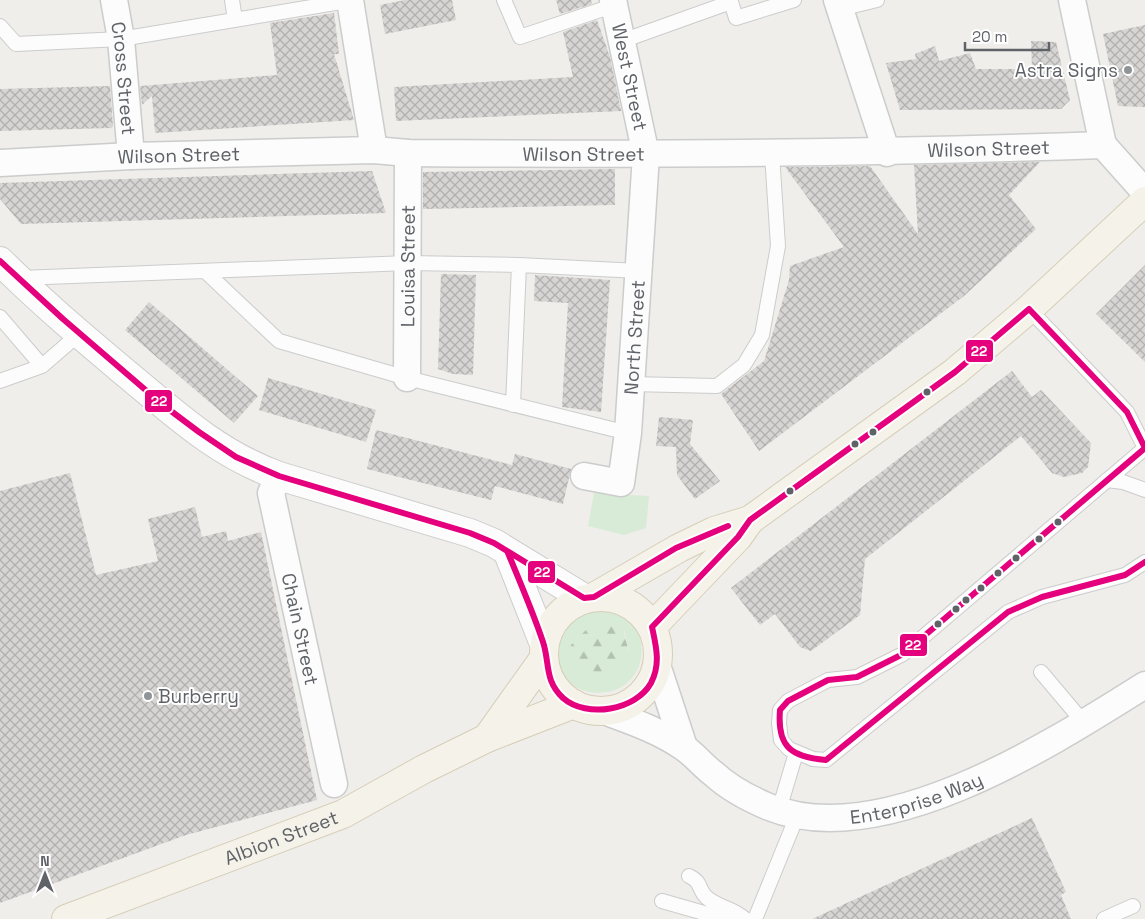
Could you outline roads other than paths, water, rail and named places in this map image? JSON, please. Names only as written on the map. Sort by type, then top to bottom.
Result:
[{"type":"main road","points":[[487,738],[544,651],[549,629],[558,616],[570,605],[590,598],[679,548],[714,531],[750,520],[955,372],[1029,309],[1145,201]]},
{"type":"main road","points":[[652,627],[738,537],[750,520]]},
{"type":"main road","points":[[544,651],[548,676],[559,693],[574,704],[588,710],[604,711],[618,708],[632,702],[646,690],[655,674],[659,657],[657,639],[652,627],[637,609],[621,599],[590,598]]},
{"type":"main road","name":"Albion Street","points":[[66,919],[342,814],[424,769],[487,738],[574,704]]},
{"type":"street","name":"Cross Street","points":[[114,0],[120,39],[131,156]]},
{"type":"street","points":[[351,0],[374,150]]},
{"type":"street","points":[[1072,0],[1103,145],[1145,192]]},
{"type":"street","name":"West Street","points":[[614,2],[646,155]]},
{"type":"street","points":[[839,5],[886,152]]},
{"type":"street","name":"Wilson Street","points":[[0,163],[131,156],[374,150],[646,155],[886,152],[1103,145]]},
{"type":"street","name":"Louisa Street","points":[[407,378],[408,152]]},
{"type":"street","name":"North Street","points":[[584,476],[621,482],[628,433],[646,155]]},
{"type":"street","points":[[8,270],[40,302],[204,438],[257,468],[470,532],[590,598]]},
{"type":"street","name":"Chain Street","points":[[279,476],[271,493],[334,784]]},
{"type":"street","points":[[508,553],[544,651]]},
{"type":"street","name":"Enterprise Way","points":[[657,665],[684,747]]},
{"type":"street","name":"Enterprise Way","points":[[604,711],[652,729],[684,747],[715,775],[736,790],[788,813],[825,819],[912,806],[942,796],[1084,723],[1145,685]]},
{"type":"lane","points":[[232,0],[235,20]]},
{"type":"lane","points":[[0,26],[16,44],[120,39],[351,0]]},
{"type":"lane","points":[[504,0],[520,37],[614,2]]},
{"type":"lane","points":[[622,41],[730,1],[736,18],[794,0]]},
{"type":"lane","points":[[839,5],[877,0]]},
{"type":"lane","points":[[631,384],[717,386],[744,365],[762,335],[778,246],[772,154]]},
{"type":"lane","points":[[8,270],[206,272],[408,263],[519,265],[639,271]]},
{"type":"lane","points":[[512,405],[519,265]]},
{"type":"lane","points":[[206,272],[279,341],[407,378],[628,433]]},
{"type":"lane","points":[[1029,309],[1126,412],[1145,448],[903,654],[857,677],[828,680],[788,700],[780,710],[778,723],[781,740],[796,753],[813,759],[826,760],[1008,612],[1042,597],[1125,575],[1145,562]]},
{"type":"lane","points":[[0,317],[42,366]]},
{"type":"lane","points":[[0,380],[42,366],[79,334]]},
{"type":"lane","points":[[1107,480],[1124,482],[1145,490]]},
{"type":"lane","points":[[1041,672],[1084,723]]},
{"type":"lane","points":[[755,919],[788,813],[796,753]]},
{"type":"lane","points":[[689,876],[698,880],[705,896],[717,904],[736,911],[745,919]]},
{"type":"lane","points":[[662,901],[724,919]]},
{"type":"lane","points":[[1104,919],[1133,906]]},
{"type":"place","name":"Astra Signs","points":[[1128,70]]},
{"type":"place","name":"Burberry","points":[[148,696]]}]
